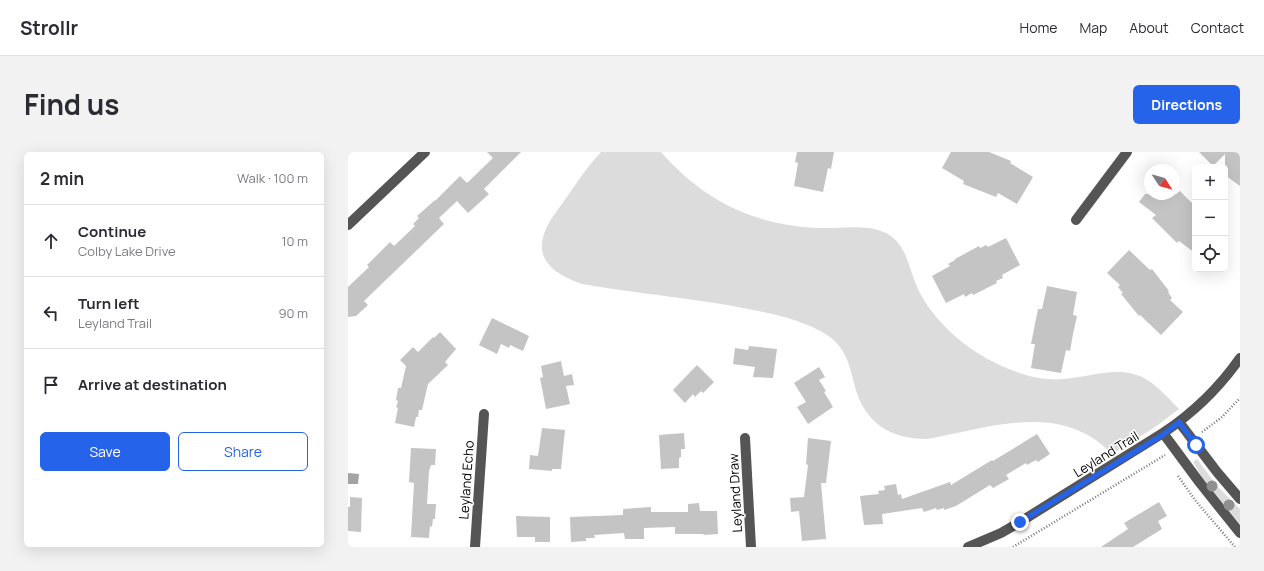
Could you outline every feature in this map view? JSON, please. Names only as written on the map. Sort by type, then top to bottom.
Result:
[{"type":"street","points":[[348,225],[425,152]]},
{"type":"street","points":[[1076,220],[1127,152]]},
{"type":"street","name":"Leyland Trail","points":[[968,547],[1001,533],[1164,434],[1214,390],[1240,358]]},
{"type":"street","name":"Leyland Echo","points":[[475,547],[484,414]]},
{"type":"street","points":[[1179,422],[1217,472],[1240,499]]},
{"type":"street","points":[[1164,434],[1200,483],[1240,533]]},
{"type":"street","name":"Leyland Draw","points":[[745,438],[751,547]]},
{"type":"path","points":[[1203,432],[1222,417],[1240,398]]},
{"type":"path","points":[[1014,547],[1166,454]]},
{"type":"shaded area","points":[[601,152],[661,152],[694,184],[712,196],[731,207],[772,222],[817,228],[863,228],[888,234],[895,239],[900,246],[908,261],[920,293],[936,317],[958,338],[982,356],[1015,372],[1042,379],[1064,379],[1115,372],[1134,374],[1153,384],[1179,409],[1155,427],[1112,454],[1092,437],[1070,427],[1047,423],[1024,422],[999,425],[927,439],[902,436],[891,432],[872,419],[865,410],[859,400],[849,365],[843,351],[839,345],[819,330],[791,319],[753,310],[710,302],[582,284],[555,271],[544,258],[542,249],[542,240],[546,229],[554,215]]},
{"type":"shaded area","points":[[1197,459],[1218,487],[1240,509],[1240,524],[1205,482],[1193,462]]},
{"type":"shaded area","points":[[348,473],[359,474],[358,484],[348,484]]},
{"type":"building","points":[[487,152],[521,152],[484,189],[489,194],[468,213],[457,201],[439,218],[444,224],[364,301],[368,305],[356,316],[348,317],[348,287],[369,267],[367,265],[390,242],[394,246],[415,226],[413,224],[419,218],[417,216],[435,201],[460,176],[467,183],[493,158]]},
{"type":"building","points":[[797,152],[834,152],[831,169],[828,168],[823,192],[794,186],[798,163],[795,162]]},
{"type":"building","points":[[951,152],[989,152],[1011,161],[1010,163],[1033,177],[1017,204],[998,193],[996,197],[963,184],[964,181],[942,168]]},
{"type":"building","points":[[1199,152],[1240,152],[1240,186],[1228,177],[1228,164],[1225,164],[1225,154],[1215,164],[1211,164]]},
{"type":"building","points":[[1180,191],[1192,203],[1192,251],[1179,241],[1177,243],[1152,218],[1156,215],[1139,202],[1144,195],[1144,200],[1180,200]]},
{"type":"building","points":[[1006,238],[1020,265],[1002,275],[1003,278],[996,281],[997,283],[973,295],[972,293],[965,297],[964,294],[946,303],[932,276],[950,266],[948,264],[955,259],[979,246],[980,248],[986,245],[988,247]]},
{"type":"building","points":[[1129,250],[1150,270],[1152,269],[1169,291],[1168,292],[1172,298],[1170,300],[1183,312],[1161,335],[1140,315],[1139,316],[1121,294],[1123,293],[1118,287],[1120,285],[1107,273]]},
{"type":"building","points":[[1047,286],[1077,292],[1073,315],[1077,316],[1070,351],[1066,350],[1061,373],[1031,368],[1035,344],[1031,344],[1038,309],[1042,309]]},
{"type":"building","points":[[492,318],[529,336],[523,351],[510,345],[509,348],[501,344],[497,354],[479,345]]},
{"type":"building","points":[[440,332],[456,349],[445,362],[448,365],[428,384],[422,410],[419,410],[414,427],[395,423],[398,408],[396,407],[398,401],[396,400],[398,388],[401,388],[406,366],[400,360],[413,347],[418,352]]},
{"type":"building","points":[[749,346],[777,349],[773,378],[753,377],[755,367],[733,364],[735,348],[748,350]]},
{"type":"building","points":[[561,361],[564,376],[572,374],[574,385],[566,386],[570,404],[546,409],[540,378],[543,377],[541,366]]},
{"type":"building","points":[[697,365],[714,382],[703,393],[701,391],[695,397],[693,394],[685,403],[673,390]]},
{"type":"building","points":[[819,367],[825,377],[819,380],[833,407],[808,424],[797,407],[806,402],[794,383]]},
{"type":"building","points":[[542,428],[565,430],[561,469],[552,469],[552,471],[529,469],[530,455],[538,456]]},
{"type":"building","points":[[684,433],[685,449],[681,449],[679,468],[661,469],[659,435]]},
{"type":"building","points":[[1037,434],[1050,454],[1038,462],[1036,460],[1027,465],[1026,463],[1006,475],[1009,479],[993,488],[990,485],[956,506],[944,510],[944,508],[937,510],[936,508],[924,512],[922,508],[882,514],[883,524],[864,525],[860,496],[879,494],[878,491],[885,490],[884,486],[896,484],[898,495],[901,494],[902,499],[950,482],[951,485]]},
{"type":"building","points":[[808,438],[831,441],[826,483],[821,483],[826,539],[802,541],[799,511],[791,512],[790,498],[804,497],[808,465],[806,464]]},
{"type":"building","points":[[411,448],[436,449],[435,465],[431,465],[429,471],[427,504],[436,504],[435,519],[433,519],[432,527],[430,526],[429,538],[411,537],[414,483],[409,482]]},
{"type":"building","points":[[350,497],[362,498],[361,532],[348,531],[348,507],[350,507]]},
{"type":"building","points":[[1159,502],[1167,516],[1158,521],[1162,529],[1133,547],[1101,547],[1128,529],[1124,523]]},
{"type":"building","points":[[699,503],[700,511],[717,511],[718,534],[675,534],[675,527],[644,528],[644,539],[625,539],[624,533],[594,535],[595,538],[586,538],[586,541],[571,542],[570,517],[623,515],[623,509],[651,507],[651,512],[688,512],[688,504]]},
{"type":"building","points":[[516,516],[550,517],[550,542],[535,542],[535,537],[517,537]]},
{"type":"route","points":[[1020,522],[1164,434],[1179,422],[1196,445]]}]
